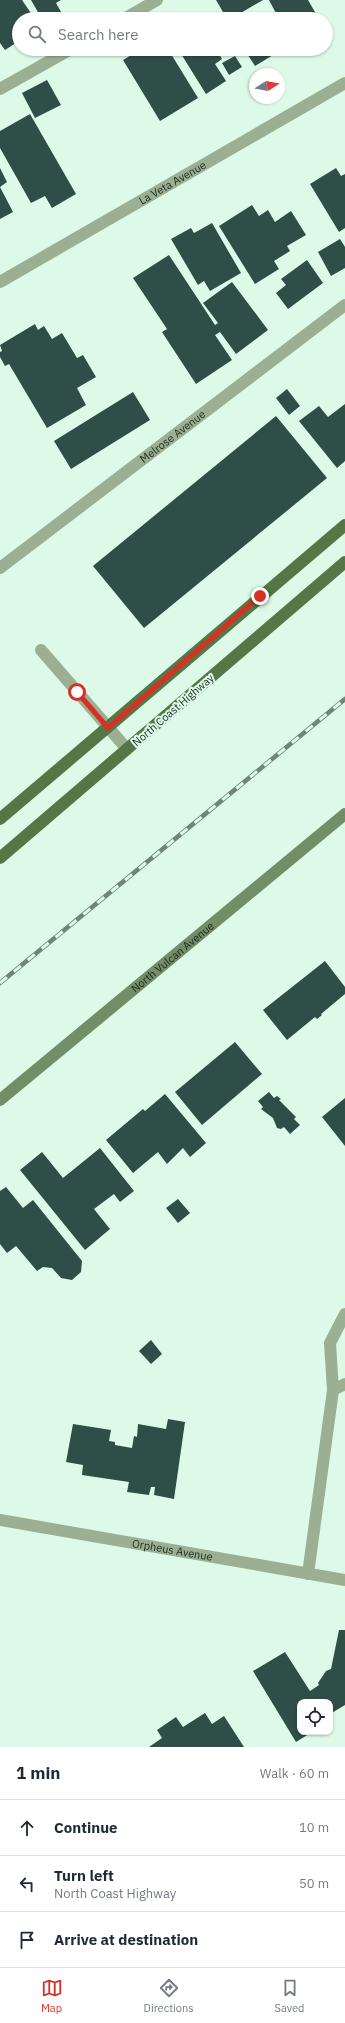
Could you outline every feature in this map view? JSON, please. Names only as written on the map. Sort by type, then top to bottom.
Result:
[{"type":"main road","points":[[0,819],[345,525]]},
{"type":"main road","name":"North Coast Highway","points":[[0,858],[345,562]]},
{"type":"main road","name":"North Vulcan Avenue","points":[[0,1100],[345,814]]},
{"type":"street","points":[[136,12],[157,0]]},
{"type":"street","points":[[0,89],[59,56]]},
{"type":"street","name":"La Veta Avenue","points":[[0,282],[345,83]]},
{"type":"street","name":"Melrose Avenue","points":[[0,568],[345,305]]},
{"type":"street","points":[[42,650],[127,749]]},
{"type":"street","points":[[308,1574],[333,1390],[330,1343],[345,1314]]},
{"type":"street","points":[[333,1390],[345,1384]]},
{"type":"street","name":"Orpheus Avenue","points":[[0,1520],[345,1580]]},
{"type":"building","points":[[0,0],[22,0],[30,12],[12,12],[12,46],[5,50],[0,43]]},
{"type":"building","points":[[31,0],[61,0],[56,3],[61,12],[38,12]]},
{"type":"building","points":[[216,0],[263,0],[242,12],[223,12]]},
{"type":"building","points":[[269,0],[308,0],[315,12],[275,12]]},
{"type":"building","points":[[130,56],[172,56],[198,98],[160,121],[123,60]]},
{"type":"building","points":[[182,56],[220,56],[222,59],[215,64],[226,81],[206,94]]},
{"type":"building","points":[[235,56],[242,67],[229,75],[222,63]]},
{"type":"building","points":[[249,56],[271,56],[255,66]]},
{"type":"building","points":[[47,80],[61,105],[35,118],[22,93]]},
{"type":"building","points":[[30,114],[76,194],[52,208],[45,196],[31,203],[0,148],[0,131]]},
{"type":"building","points":[[0,168],[7,182],[0,187]]},
{"type":"building","points":[[336,168],[341,176],[345,174],[345,228],[339,232],[310,184]]},
{"type":"building","points":[[0,187],[13,212],[0,219]]},
{"type":"building","points":[[252,205],[259,216],[268,210],[275,222],[291,211],[306,235],[287,246],[290,251],[274,261],[279,269],[255,284],[219,226]]},
{"type":"building","points":[[212,223],[241,273],[210,291],[204,281],[198,285],[171,239],[191,228],[194,233]]},
{"type":"building","points":[[340,239],[345,247],[345,268],[331,276],[318,252]]},
{"type":"building","points":[[169,255],[215,325],[218,323],[203,303],[232,282],[268,330],[236,354],[220,332],[215,335],[232,360],[196,384],[162,332],[167,329],[133,278]]},
{"type":"building","points":[[307,260],[323,283],[288,309],[276,293],[286,285],[281,279]]},
{"type":"building","points":[[35,324],[38,330],[44,326],[52,339],[62,333],[77,358],[83,355],[96,377],[77,388],[86,405],[47,428],[9,364],[5,366],[0,357],[0,352],[2,351],[0,345]]},
{"type":"building","points":[[287,389],[300,406],[289,415],[276,398]]},
{"type":"building","points":[[133,392],[150,420],[71,469],[54,441]]},
{"type":"building","points":[[345,404],[345,461],[337,468],[299,421],[319,406],[328,417]]},
{"type":"building","points":[[276,416],[327,478],[144,628],[93,566]]},
{"type":"building","points":[[325,961],[345,987],[345,994],[317,1019],[315,1017],[287,1040],[263,1010]]},
{"type":"building","points":[[235,1042],[262,1074],[202,1125],[175,1092]]},
{"type":"building","points":[[269,1092],[274,1098],[277,1096],[281,1099],[279,1100],[296,1117],[294,1119],[300,1125],[290,1134],[284,1127],[281,1129],[277,1128],[273,1118],[261,1109],[263,1107],[258,1101]]},
{"type":"building","points":[[165,1094],[206,1143],[190,1157],[183,1148],[167,1164],[158,1152],[133,1173],[106,1140],[143,1109],[145,1111]]},
{"type":"building","points":[[345,1098],[345,1146],[322,1117]]},
{"type":"building","points":[[100,1148],[134,1191],[120,1202],[114,1194],[94,1209],[110,1229],[85,1250],[20,1170],[42,1152],[63,1178]]},
{"type":"building","points":[[6,1187],[23,1208],[33,1200],[82,1261],[81,1272],[72,1280],[61,1278],[52,1268],[43,1267],[37,1271],[16,1246],[7,1253],[0,1244],[0,1191]]},
{"type":"building","points":[[178,1199],[190,1213],[178,1223],[166,1208]]},
{"type":"building","points":[[151,1340],[162,1354],[151,1364],[139,1351]]},
{"type":"building","points":[[168,1419],[185,1422],[174,1499],[154,1495],[155,1487],[151,1487],[149,1495],[127,1492],[129,1482],[82,1475],[83,1465],[66,1462],[73,1424],[111,1430],[109,1441],[115,1442],[115,1445],[132,1448],[134,1436],[137,1437],[138,1424],[166,1429]]},
{"type":"building","points":[[339,1630],[345,1630],[345,1705],[333,1712],[333,1699],[297,1699],[297,1735],[307,1735],[296,1742],[253,1671],[285,1652],[310,1691],[319,1685],[318,1683],[326,1671],[331,1669]]},
{"type":"building","points":[[205,1713],[212,1724],[224,1716],[244,1747],[149,1747],[162,1738],[157,1730],[176,1717],[183,1727]]},
{"type":"railway","points":[[0,983],[345,699]]},
{"type":"route","points":[[77,692],[108,728],[260,596]]}]
